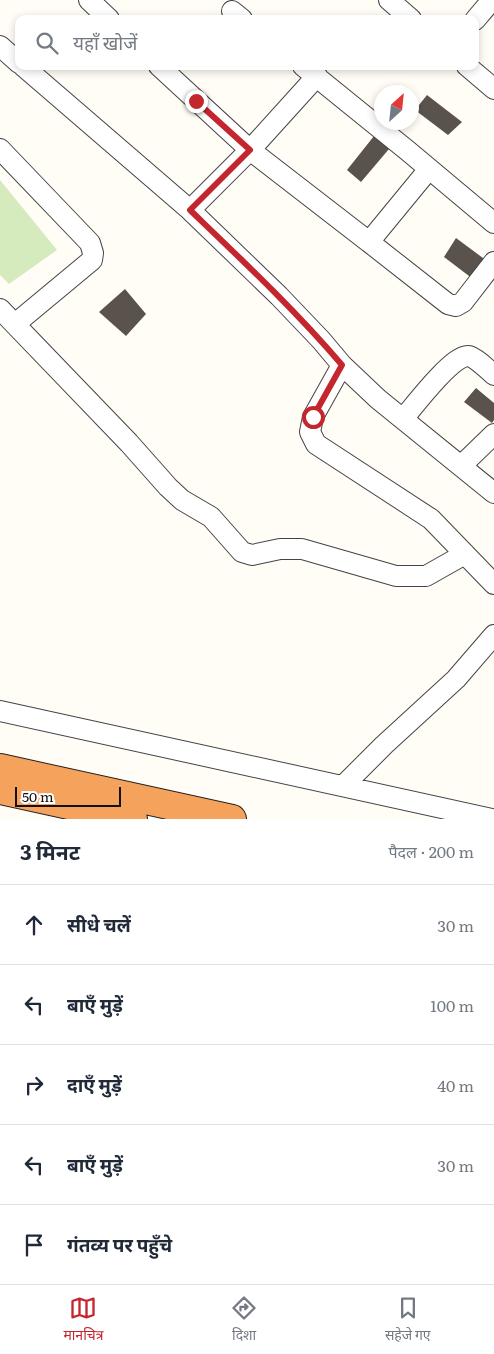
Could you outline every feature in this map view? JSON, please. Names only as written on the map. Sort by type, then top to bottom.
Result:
[{"type":"highway","points":[[0,768],[232,819]]},
{"type":"highway","points":[[0,790],[133,819]]},
{"type":"street","points":[[89,0],[105,15]]},
{"type":"street","points":[[389,0],[406,15]]},
{"type":"street","points":[[479,15],[492,0]]},
{"type":"street","points":[[0,46],[15,59]]},
{"type":"street","points":[[28,70],[190,210],[279,296],[342,365],[378,399],[494,493]]},
{"type":"street","points":[[163,70],[250,150],[448,304],[456,306],[487,286],[494,262]]},
{"type":"street","points":[[472,70],[494,89]]},
{"type":"street","points":[[190,210],[250,150],[310,71],[494,223]]},
{"type":"street","points":[[0,149],[90,242],[93,253],[92,260],[16,324]]},
{"type":"street","points":[[369,242],[429,169]]},
{"type":"street","points":[[0,309],[129,442],[168,487],[182,500],[211,517],[242,552],[252,555],[280,549],[302,549],[396,576],[426,576],[465,554]]},
{"type":"street","points":[[403,419],[455,360],[463,356],[470,356],[494,375]]},
{"type":"street","points":[[342,365],[313,417],[310,432],[316,444],[431,519],[494,584]]},
{"type":"street","points":[[461,466],[494,434]]},
{"type":"street","points":[[343,786],[384,745],[456,679],[494,635]]},
{"type":"street","points":[[0,711],[492,819]]},
{"type":"green space","points":[[0,180],[57,250],[9,284],[0,275]]},
{"type":"building","points":[[427,95],[462,122],[448,135],[419,113],[419,105]]},
{"type":"building","points":[[374,136],[389,149],[361,182],[347,170]]},
{"type":"building","points":[[456,238],[487,261],[473,279],[444,257]]},
{"type":"building","points":[[125,289],[146,314],[126,336],[99,312]]},
{"type":"building","points":[[476,388],[494,403],[494,420],[492,423],[464,402]]},
{"type":"route","points":[[196,101],[250,150],[190,210],[279,296],[342,365],[313,417]]}]
